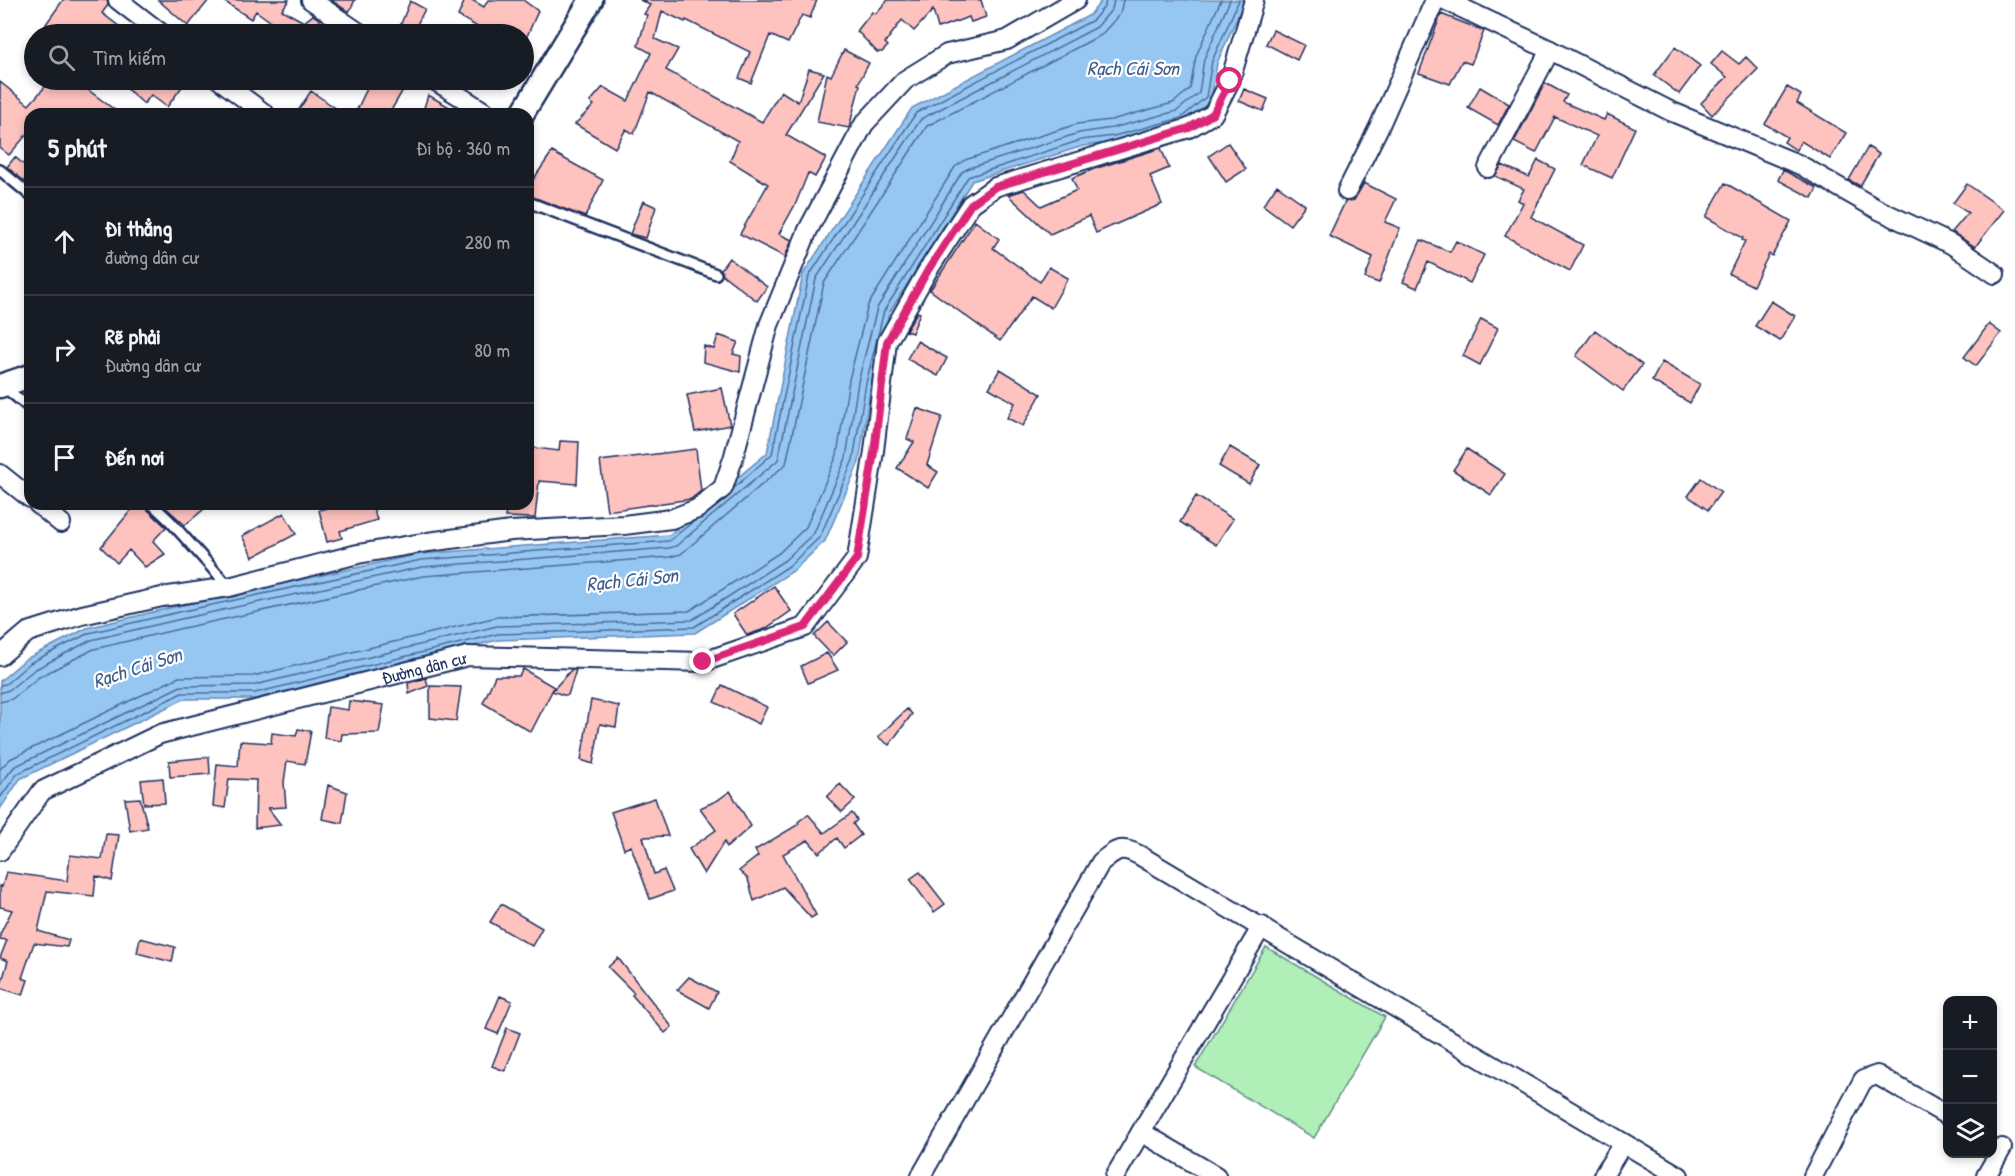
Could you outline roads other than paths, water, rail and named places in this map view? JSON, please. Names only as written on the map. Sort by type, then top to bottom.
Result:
[{"type":"street","points":[[118,0],[149,24]]},
{"type":"street","points":[[311,0],[346,24]]},
{"type":"street","points":[[526,108],[591,0]]},
{"type":"street","points":[[0,656],[28,632],[82,615],[162,597],[230,587],[358,554],[511,531],[624,525],[670,519],[697,509],[723,488],[769,325],[808,230],[864,124],[905,80],[947,54],[1007,40],[1076,0]]},
{"type":"street","name":"Đường dân cư","points":[[0,851],[42,791],[160,734],[468,656],[703,662],[805,627],[857,558],[874,452],[887,342],[928,270],[971,204],[995,187],[1189,128],[1213,114],[1230,81],[1254,0]]},
{"type":"street","points":[[1347,191],[1379,127],[1435,0]]},
{"type":"street","points":[[1445,0],[1670,111],[1800,165],[1877,209],[1951,244],[1995,274]]},
{"type":"street","points":[[1488,168],[1550,50]]},
{"type":"street","points":[[233,90],[257,108]]},
{"type":"street","points":[[450,90],[478,108]]},
{"type":"street","points":[[1,385],[24,378]]},
{"type":"street","points":[[0,474],[24,493]]},
{"type":"street","points":[[46,510],[62,523]]},
{"type":"street","points":[[921,1176],[1101,862],[1118,849],[1129,849],[1262,926],[1679,1176]]},
{"type":"street","points":[[1115,1176],[1262,926]]},
{"type":"street","points":[[1813,1176],[1863,1080],[1877,1075],[1943,1114]]},
{"type":"street","points":[[1141,1132],[1216,1176]]},
{"type":"street","points":[[1603,1176],[1623,1143]]},
{"type":"street","points":[[1986,1176],[2003,1149]]},
{"type":"lane","points":[[0,170],[24,190]]},
{"type":"lane","points":[[534,204],[716,274]]},
{"type":"lane","points":[[1,385],[24,403]]},
{"type":"lane","points":[[159,510],[230,587]]},
{"type":"water","name":"Rạch Cái Sơn","points":[[1102,0],[1245,0],[1217,63],[1211,101],[1184,123],[1115,142],[1083,146],[972,181],[889,313],[871,385],[859,462],[825,541],[793,571],[695,633],[498,640],[256,699],[184,699],[20,779],[0,809],[0,681],[26,659],[87,628],[420,554],[669,535],[767,453],[803,274],[912,108],[1090,15]]}]
